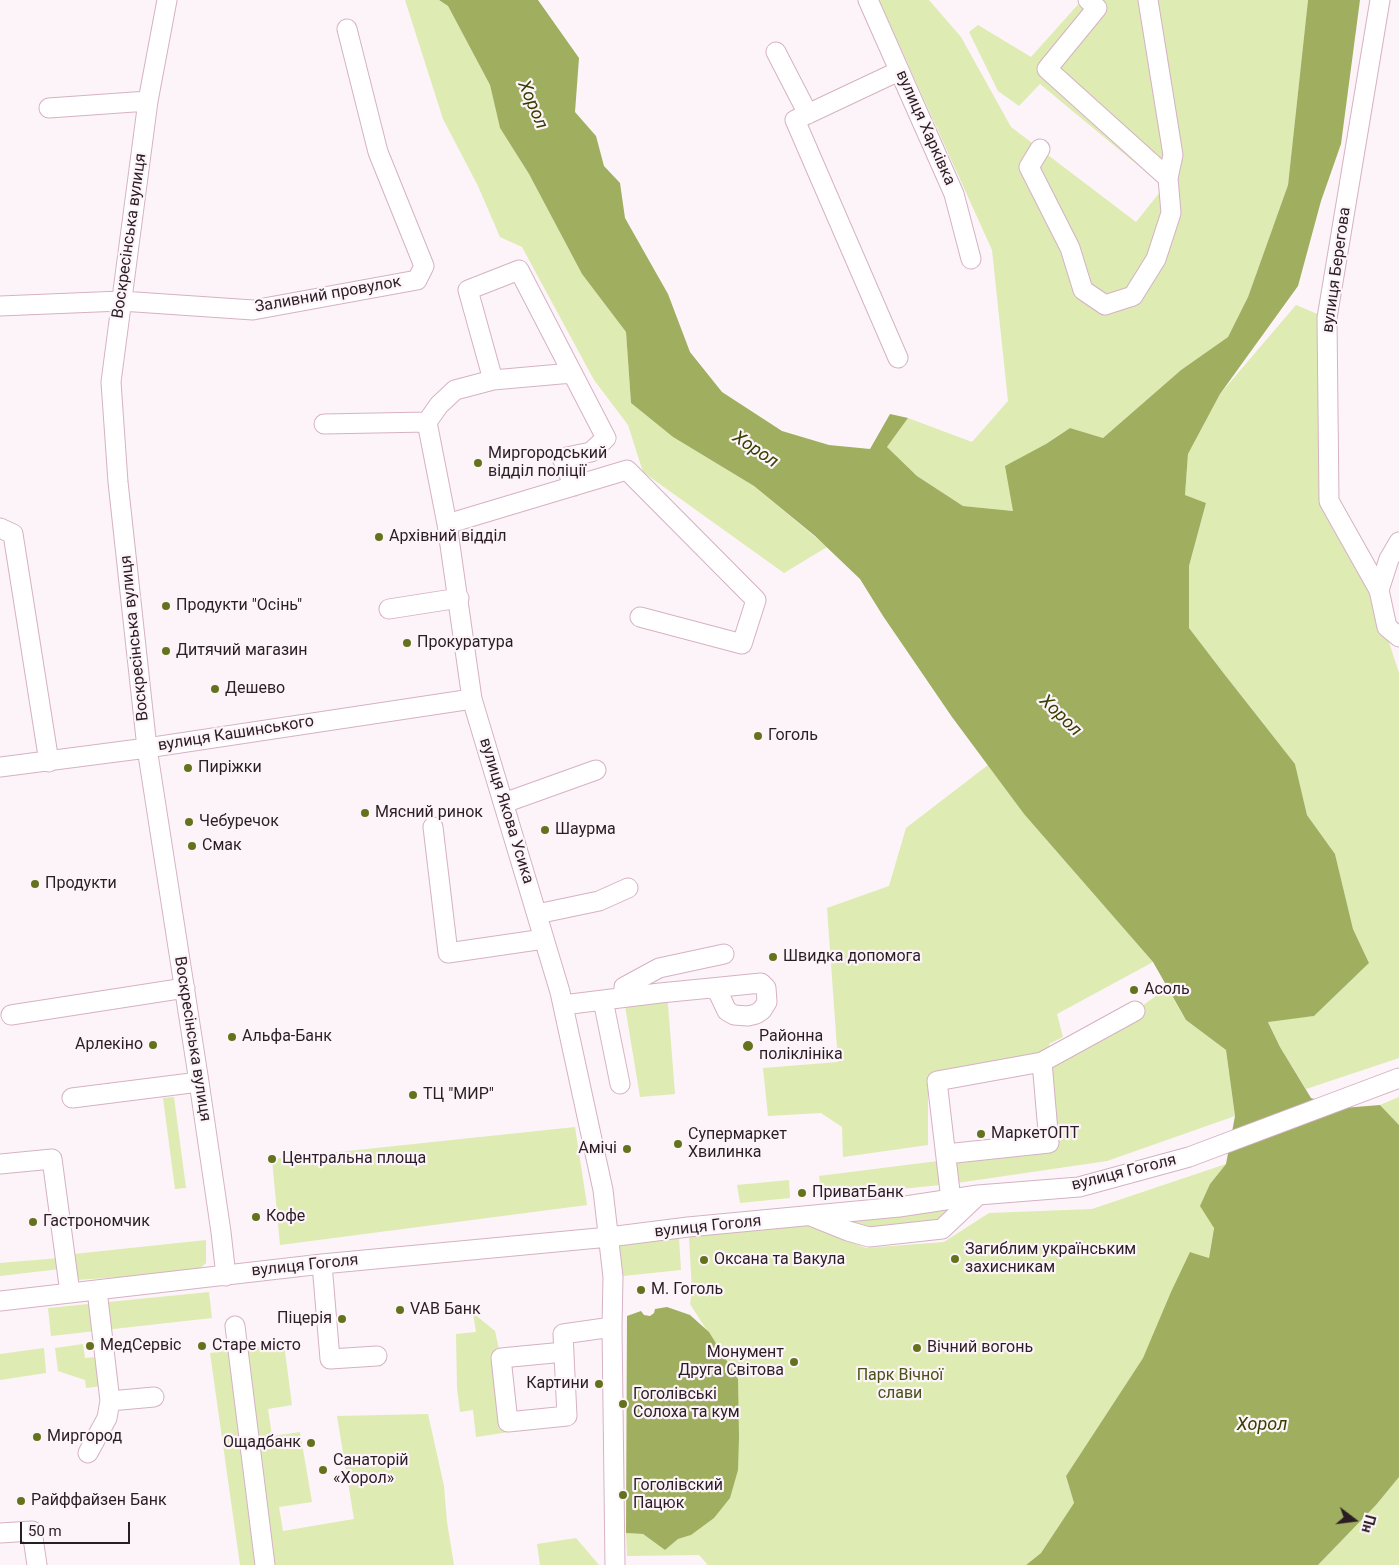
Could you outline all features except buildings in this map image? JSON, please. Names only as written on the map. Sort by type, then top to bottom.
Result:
[{"type":"street","name":"Воскресінська вулиця","points":[[167,0],[148,101],[111,382],[118,482],[147,748],[185,988],[226,1276]]},
{"type":"street","name":"вулиця Харківка","points":[[868,0],[954,194],[971,259]]},
{"type":"street","points":[[1088,0],[1097,8],[1047,69],[1168,178]]},
{"type":"street","points":[[1040,149],[1029,167],[1070,248],[1083,290],[1105,305],[1134,296],[1156,259],[1171,213],[1168,178],[1173,155],[1148,0]]},
{"type":"street","name":"вулиця Берегова","points":[[1379,590],[1329,501],[1327,318],[1380,0]]},
{"type":"street","name":"Заливний провулок","points":[[0,306],[121,301],[253,310],[417,280],[424,266],[378,152],[347,29]]},
{"type":"street","points":[[776,52],[808,114]]},
{"type":"street","points":[[898,358],[795,120],[899,70]]},
{"type":"street","points":[[49,108],[148,101]]},
{"type":"street","points":[[493,380],[468,290],[519,270],[606,438],[591,452],[562,458],[574,486]]},
{"type":"street","points":[[324,424],[427,422],[439,405],[455,390],[493,380],[572,373]]},
{"type":"street","name":"вулиця Якова Усика","points":[[427,422],[447,524],[472,699],[537,914],[562,1005],[603,1190],[613,1277],[615,1565]]},
{"type":"street","points":[[447,524],[627,470],[756,600],[742,644],[640,617]]},
{"type":"street","points":[[0,528],[13,534],[49,762]]},
{"type":"street","points":[[1399,542],[1389,559],[1379,590],[1387,627],[1399,637]]},
{"type":"street","points":[[389,609],[459,598]]},
{"type":"street","name":"вулиця Кашинського","points":[[0,767],[147,748],[472,699]]},
{"type":"street","points":[[504,803],[596,770]]},
{"type":"street","points":[[433,827],[448,953],[544,939]]},
{"type":"street","points":[[537,914],[599,901],[628,888]]},
{"type":"street","points":[[624,997],[624,987],[659,968],[724,954]]},
{"type":"street","points":[[11,1015],[185,988]]},
{"type":"street","points":[[562,1005],[711,988]]},
{"type":"street","points":[[603,1000],[620,1084]]},
{"type":"street","points":[[951,1200],[937,1080],[1042,1062],[1135,1011]]},
{"type":"street","points":[[946,1154],[1049,1143],[1042,1062]]},
{"type":"street","name":"вулиця Гоголя","points":[[0,1301],[322,1264],[609,1238],[688,1227],[812,1217],[978,1195],[1079,1187],[1190,1157],[1399,1078]]},
{"type":"street","points":[[72,1098],[199,1082]]},
{"type":"street","points":[[0,1164],[52,1159],[70,1293]]},
{"type":"street","points":[[812,1217],[869,1237],[942,1229],[978,1195]]},
{"type":"street","points":[[322,1264],[330,1359],[377,1356]]},
{"type":"street","points":[[88,1453],[107,1418],[110,1401],[97,1290]]},
{"type":"street","points":[[235,1326],[265,1565]]},
{"type":"street","points":[[564,1352],[501,1358],[508,1422],[567,1416],[564,1334],[612,1327]]},
{"type":"street","points":[[110,1401],[154,1397]]},
{"type":"street","points":[[0,1533],[32,1531],[37,1565]]},
{"type":"green space","points":[[405,0],[439,0],[448,6],[490,85],[500,128],[529,174],[582,274],[626,332],[631,403],[673,437],[754,486],[827,547],[784,573],[643,472],[628,425],[594,380],[522,247],[500,237],[478,186],[443,119]]},
{"type":"green space","points":[[879,0],[929,0],[961,37],[1011,127],[1136,222],[1164,187],[1040,84],[1019,106],[998,91],[969,32],[978,25],[1031,57],[1082,0],[1308,0],[1288,185],[1248,297],[1228,337],[1181,370],[1103,438],[1070,428],[1046,444],[1013,511],[963,506],[917,476],[887,447],[908,418],[972,442],[1008,401],[992,250]]},
{"type":"green space","points":[[1296,305],[1327,318],[1329,501],[1370,584],[1399,673],[1399,1058],[1306,1089],[1280,1047],[1268,1021],[1314,1016],[1369,963],[1353,929],[1335,854],[1307,815],[1295,764],[1189,628],[1189,566],[1206,503],[1185,495],[1188,454],[1220,394]]},
{"type":"green space","points":[[988,765],[1024,814],[1153,962],[1057,1014],[1063,1037],[1049,1044],[1054,1055],[1135,1011],[1167,988],[1186,1020],[1226,1050],[1235,1116],[1107,1161],[950,1184],[822,1197],[819,1176],[946,1160],[1049,1143],[1042,1062],[928,1082],[928,1145],[843,1157],[842,1127],[821,1113],[768,1116],[763,1068],[838,1062],[827,908],[889,886],[906,828]]},
{"type":"green space","points":[[667,992],[675,1094],[640,1097],[625,1006]]},
{"type":"green space","points":[[174,1097],[186,1188],[175,1189],[163,1098]]},
{"type":"green space","points":[[1399,1097],[1399,1125],[1380,1105]]},
{"type":"green space","points":[[575,1127],[587,1205],[280,1245],[272,1159]]},
{"type":"green space","name":"Парк Вічної слави","points":[[1226,1164],[1210,1184],[1214,1225],[1209,1258],[1191,1252],[1143,1358],[1066,1476],[1074,1503],[1041,1553],[1026,1565],[708,1565],[699,1555],[627,1556],[626,1533],[643,1534],[665,1550],[678,1539],[691,1535],[738,1379],[690,1304],[692,1291],[689,1237],[807,1225],[866,1248],[944,1242],[989,1213],[1092,1209]]},
{"type":"green space","points":[[789,1180],[790,1198],[740,1203],[737,1185]]},
{"type":"green space","points":[[951,1209],[939,1220],[866,1228],[849,1220]]},
{"type":"green space","points":[[679,1238],[681,1270],[613,1277],[610,1246]]},
{"type":"green space","points":[[206,1240],[206,1263],[196,1272],[76,1280],[74,1254]]},
{"type":"green space","points":[[59,1258],[60,1269],[0,1276],[0,1263]]},
{"type":"green space","points":[[209,1292],[212,1318],[51,1336],[48,1308]]},
{"type":"green space","points":[[473,1313],[495,1331],[501,1358],[509,1432],[476,1437],[473,1410],[460,1412],[457,1388],[456,1334],[476,1332]]},
{"type":"green space","points":[[83,1344],[85,1358],[97,1357],[101,1386],[86,1388],[85,1380],[58,1371],[55,1348]]},
{"type":"green space","points":[[284,1344],[292,1405],[268,1409],[272,1436],[300,1432],[312,1502],[279,1507],[283,1531],[354,1519],[337,1416],[428,1414],[444,1486],[447,1522],[454,1565],[240,1565],[210,1353]]},
{"type":"green space","points":[[44,1348],[46,1373],[0,1380],[0,1354]]},
{"type":"green space","points":[[1399,1477],[1399,1565],[1318,1565],[1376,1505]]},
{"type":"green space","points":[[576,1538],[599,1565],[540,1565],[537,1544]]},
{"type":"water","name":"Хорол","points":[[439,0],[538,0],[579,58],[575,112],[596,136],[604,166],[620,183],[625,218],[668,294],[690,352],[722,392],[782,431],[829,445],[870,449],[890,414],[908,418],[887,447],[917,476],[963,506],[1013,511],[1005,466],[1046,444],[1070,428],[1103,438],[1181,370],[1228,337],[1248,297],[1288,185],[1308,0],[1360,0],[1341,144],[1321,201],[1298,286],[1220,394],[1188,454],[1185,495],[1206,503],[1189,566],[1189,628],[1295,764],[1307,815],[1335,854],[1353,929],[1369,963],[1314,1016],[1268,1022],[1280,1047],[1311,1098],[1343,1108],[1380,1105],[1399,1125],[1399,1477],[1376,1505],[1318,1565],[1026,1565],[1041,1553],[1074,1503],[1066,1476],[1143,1358],[1190,1252],[1209,1258],[1214,1228],[1200,1206],[1210,1184],[1226,1164],[1235,1116],[1226,1050],[1186,1020],[1153,962],[1024,814],[952,717],[860,579],[815,536],[754,486],[673,437],[631,403],[626,332],[582,274],[529,174],[500,128],[490,85],[448,6]]},
{"type":"water","points":[[667,1307],[690,1315],[709,1332],[738,1379],[739,1437],[738,1470],[730,1498],[714,1518],[691,1535],[678,1539],[665,1550],[643,1534],[626,1533],[627,1316],[641,1311],[644,1315],[650,1316],[654,1313],[655,1309]]},
{"type":"place","name":"Миргородський відділ поліції","points":[[478,463]]},
{"type":"place","name":"Архівний відділ","points":[[379,537]]},
{"type":"place","name":"Продукти \"Осінь\"","points":[[166,606]]},
{"type":"place","name":"Прокуратура","points":[[407,643]]},
{"type":"place","name":"Дитячий магазин","points":[[166,651]]},
{"type":"place","name":"Дешево","points":[[215,689]]},
{"type":"place","name":"Гоголь","points":[[758,736]]},
{"type":"place","name":"Пиріжки","points":[[188,768]]},
{"type":"place","name":"Мясний ринок","points":[[365,813]]},
{"type":"place","name":"Чебуречок","points":[[189,822]]},
{"type":"place","name":"Шаурма","points":[[545,830]]},
{"type":"place","name":"Смак","points":[[192,846]]},
{"type":"place","name":"Продукти","points":[[35,884]]},
{"type":"place","name":"Швидка допомога","points":[[773,957]]},
{"type":"place","name":"Асоль","points":[[1134,990]]},
{"type":"place","name":"Альфа-Банк","points":[[232,1037]]},
{"type":"place","name":"Арлекіно","points":[[153,1045]]},
{"type":"place","name":"Районна поліклініка","points":[[748,1046]]},
{"type":"place","name":"ТЦ \"МИР\"","points":[[413,1095]]},
{"type":"place","name":"МаркетОПТ","points":[[981,1134]]},
{"type":"place","name":"Супермаркет Хвилинка","points":[[678,1144]]},
{"type":"place","name":"Амічі","points":[[627,1149]]},
{"type":"place","name":"Центральна площа","points":[[272,1159]]},
{"type":"place","name":"ПриватБанк","points":[[802,1193]]},
{"type":"place","name":"Кофе","points":[[256,1217]]},
{"type":"place","name":"Гастрономчик","points":[[33,1222]]},
{"type":"place","name":"Загиблим українським захисникам","points":[[955,1259]]},
{"type":"place","name":"Оксана та Вакула","points":[[704,1260]]},
{"type":"place","name":"М. Гоголь","points":[[641,1290]]},
{"type":"place","name":"VAB Банк","points":[[400,1310]]},
{"type":"place","name":"Піцерія","points":[[342,1319]]},
{"type":"place","name":"МедСервіс","points":[[90,1346]]},
{"type":"place","name":"Старе місто","points":[[202,1346]]},
{"type":"place","name":"Вічний вогонь","points":[[917,1348]]},
{"type":"place","name":"Монумент Друга Світова","points":[[794,1362]]},
{"type":"place","name":"Картини","points":[[599,1384]]},
{"type":"place","name":"Гоголівські Солоха та кум","points":[[623,1404]]},
{"type":"place","name":"Миргород","points":[[37,1437]]},
{"type":"place","name":"Ощадбанк","points":[[311,1443]]},
{"type":"place","name":"Санаторій «Хорол»","points":[[323,1470]]},
{"type":"place","name":"Гоголівский Пацюк","points":[[623,1495]]},
{"type":"place","name":"Райффайзен Банк","points":[[21,1501]]}]
